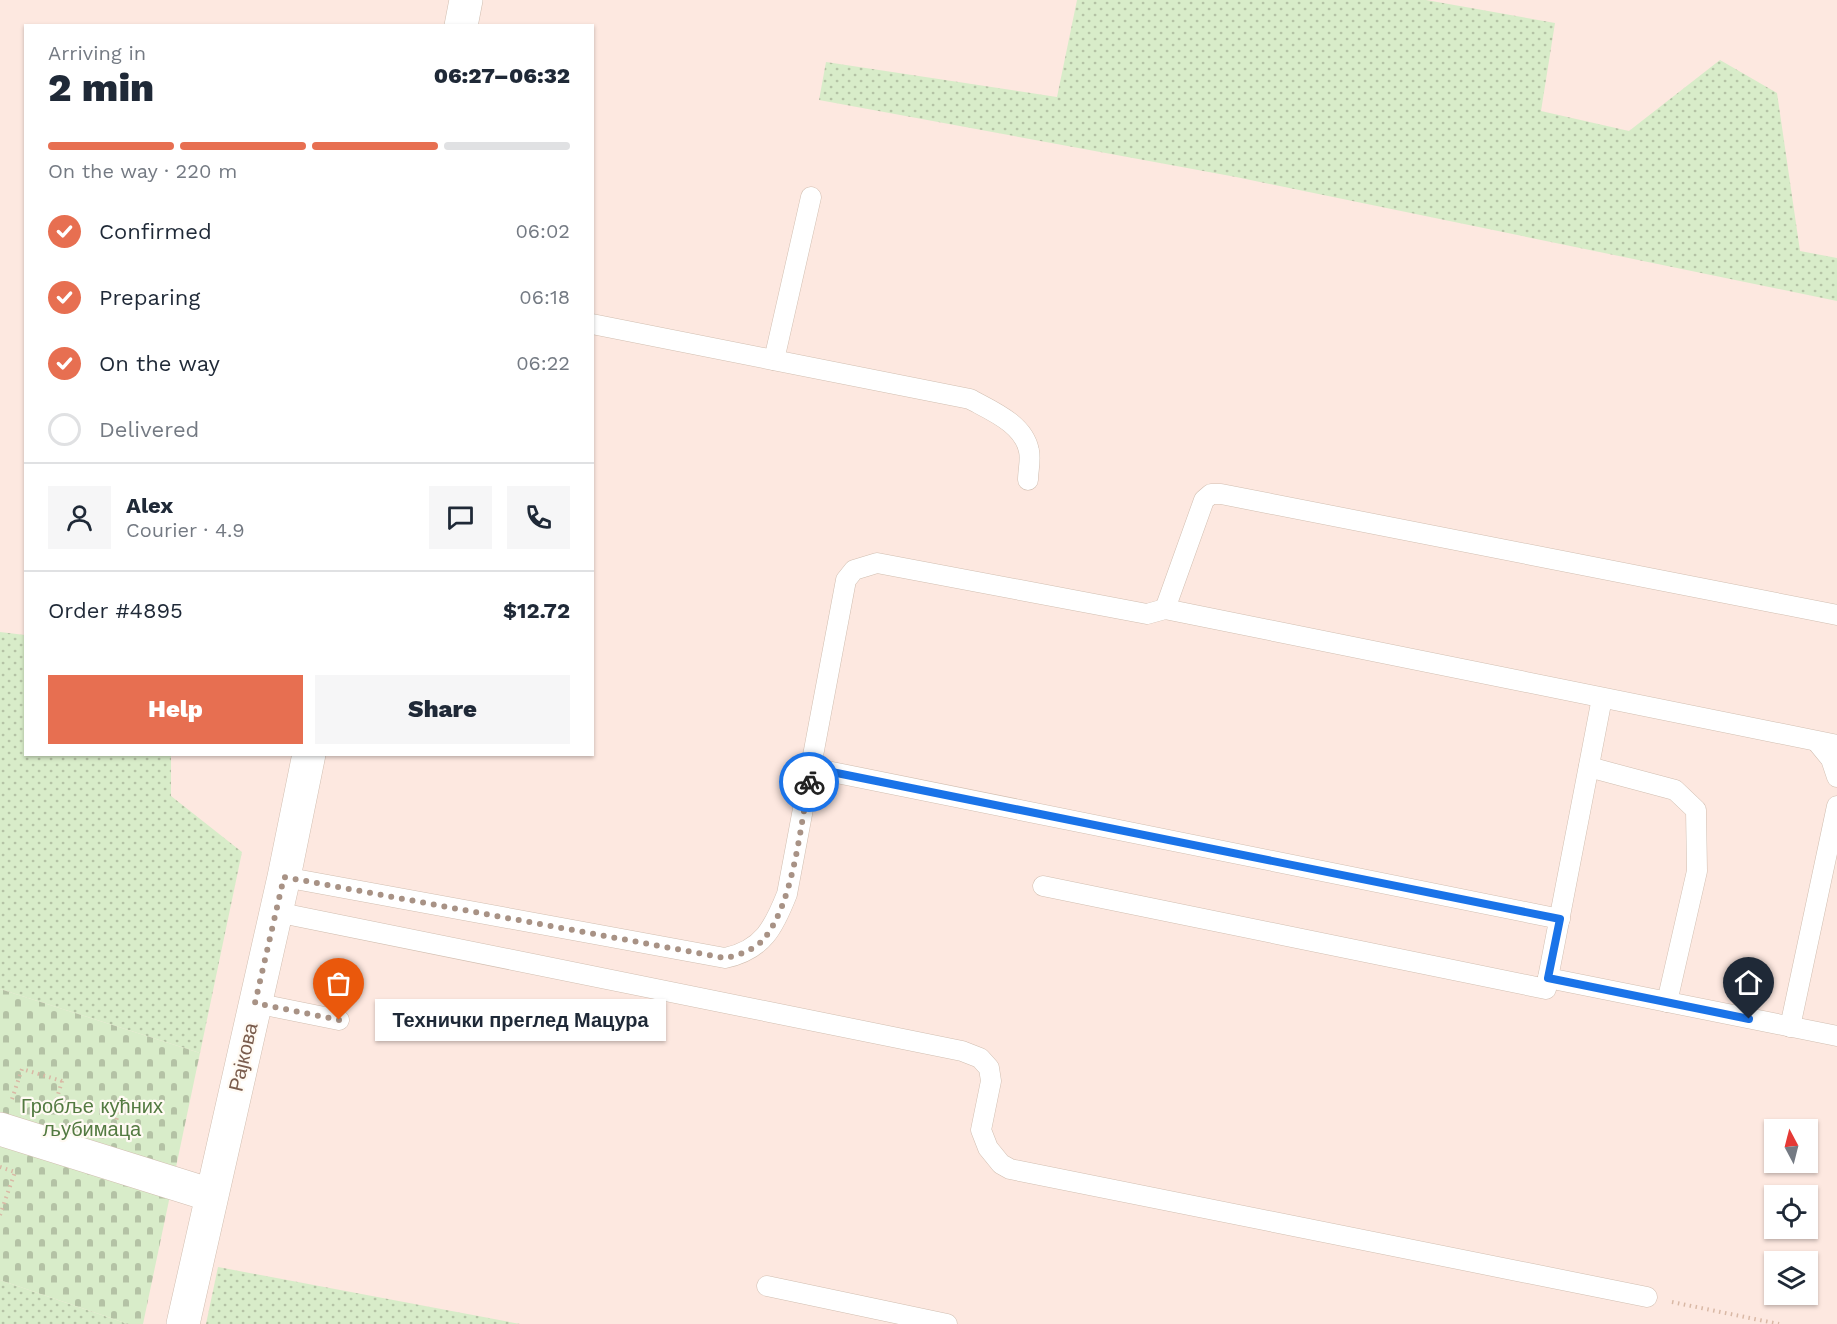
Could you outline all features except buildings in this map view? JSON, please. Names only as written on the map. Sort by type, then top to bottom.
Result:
[{"type":"street","points":[[461,24],[466,0]]},
{"type":"street","name":"Рајкова","points":[[183,1324],[284,877],[309,756]]},
{"type":"street","points":[[0,1129],[211,1195]]},
{"type":"lane","points":[[774,360],[811,197]]},
{"type":"lane","points":[[594,324],[970,399],[1004,417],[1025,438],[1030,453],[1028,480]]},
{"type":"lane","points":[[1165,609],[1204,500],[1211,494],[1221,494],[1837,615]]},
{"type":"lane","points":[[284,877],[725,958],[737,956],[760,943],[776,923],[787,894],[846,580],[854,570],[877,563],[1147,614],[1165,609],[1837,746]]},
{"type":"lane","points":[[1043,886],[1546,989],[1602,698]]},
{"type":"lane","points":[[1817,742],[1831,759],[1837,777]]},
{"type":"lane","points":[[1589,767],[1675,790],[1696,810],[1697,871],[1667,1002]]},
{"type":"lane","points":[[812,768],[1560,919]]},
{"type":"lane","points":[[1790,1027],[1837,806]]},
{"type":"lane","points":[[276,912],[962,1051],[980,1058],[989,1068],[991,1081],[981,1130],[988,1148],[1001,1164],[1010,1169],[1647,1297]]},
{"type":"lane","points":[[1548,978],[1837,1036]]},
{"type":"lane","points":[[255,1003],[339,1020]]},
{"type":"lane","points":[[767,1286],[947,1324]]},
{"type":"path","points":[[22,1069],[62,1081]]},
{"type":"path","points":[[121,1103],[123,1097]]},
{"type":"path","points":[[0,1167],[15,1172],[0,1215]]},
{"type":"path","points":[[1647,1297],[1779,1324]]},
{"type":"shaded area","points":[[0,0],[1837,0],[1837,1324],[0,1324]]},
{"type":"green space","points":[[1077,0],[1426,0],[1555,23],[1541,111],[1629,131],[1720,60],[1777,93],[1800,251],[1837,258],[1837,301],[1236,177],[819,100],[826,62],[1057,97]]},
{"type":"green space","points":[[0,632],[24,635],[24,756],[171,756],[171,796],[242,852],[200,1053],[0,989]]},
{"type":"green space","name":"Гробље кућних љубимаца","points":[[0,989],[200,1053],[143,1324],[128,1324],[0,1280]]},
{"type":"green space","points":[[218,1267],[520,1324],[206,1324]]},
{"type":"green space","points":[[0,1280],[128,1324],[0,1324]]},
{"type":"way so far","points":[[339,1020],[255,1003],[284,877],[725,958],[737,956],[760,943],[776,923],[787,894],[809,782]]},
{"type":"place","name":"Технички преглед Мацура","points":[[339,1020]]},
{"type":"route","points":[[809,782],[812,768],[1560,919],[1548,978],[1749,1019]]}]
